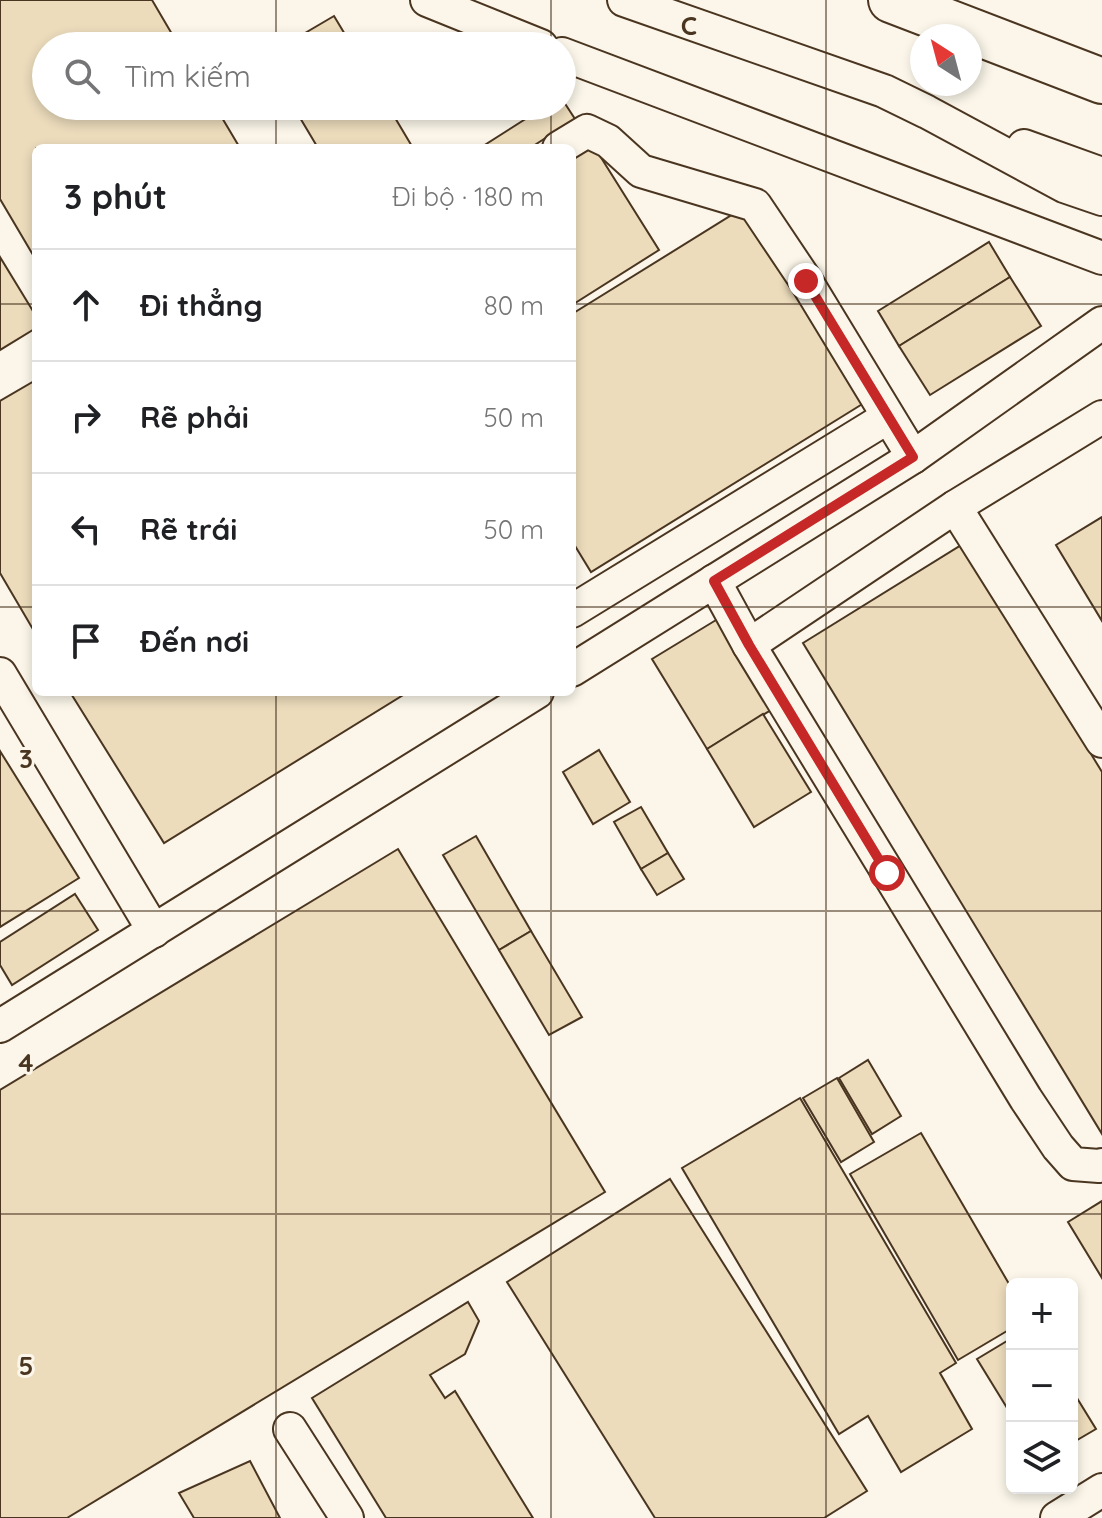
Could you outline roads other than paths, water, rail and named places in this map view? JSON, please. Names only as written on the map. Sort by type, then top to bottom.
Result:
[{"type":"highway","points":[[891,0],[1102,81]]},
{"type":"street","points":[[427,0],[506,32]]},
{"type":"street","points":[[624,0],[884,91],[1064,186],[1102,199]]},
{"type":"street","points":[[576,59],[1102,258]]},
{"type":"street","points":[[927,112],[1102,174]]},
{"type":"street","points":[[566,144],[587,131],[608,141],[641,171],[755,205],[806,281],[913,457]]},
{"type":"street","points":[[576,667],[913,457],[1102,323]]},
{"type":"street","points":[[576,609],[888,417]]},
{"type":"street","points":[[749,645],[955,507],[1102,417]]},
{"type":"street","points":[[955,507],[1102,741]]},
{"type":"street","points":[[714,581],[749,645],[1026,1099],[1073,1164],[1102,1165]]},
{"type":"street","points":[[0,674],[154,931]]},
{"type":"street","points":[[0,1026],[531,696]]},
{"type":"street","points":[[290,1429],[347,1518]]},
{"type":"street","points":[[1057,1518],[1102,1490]]}]
